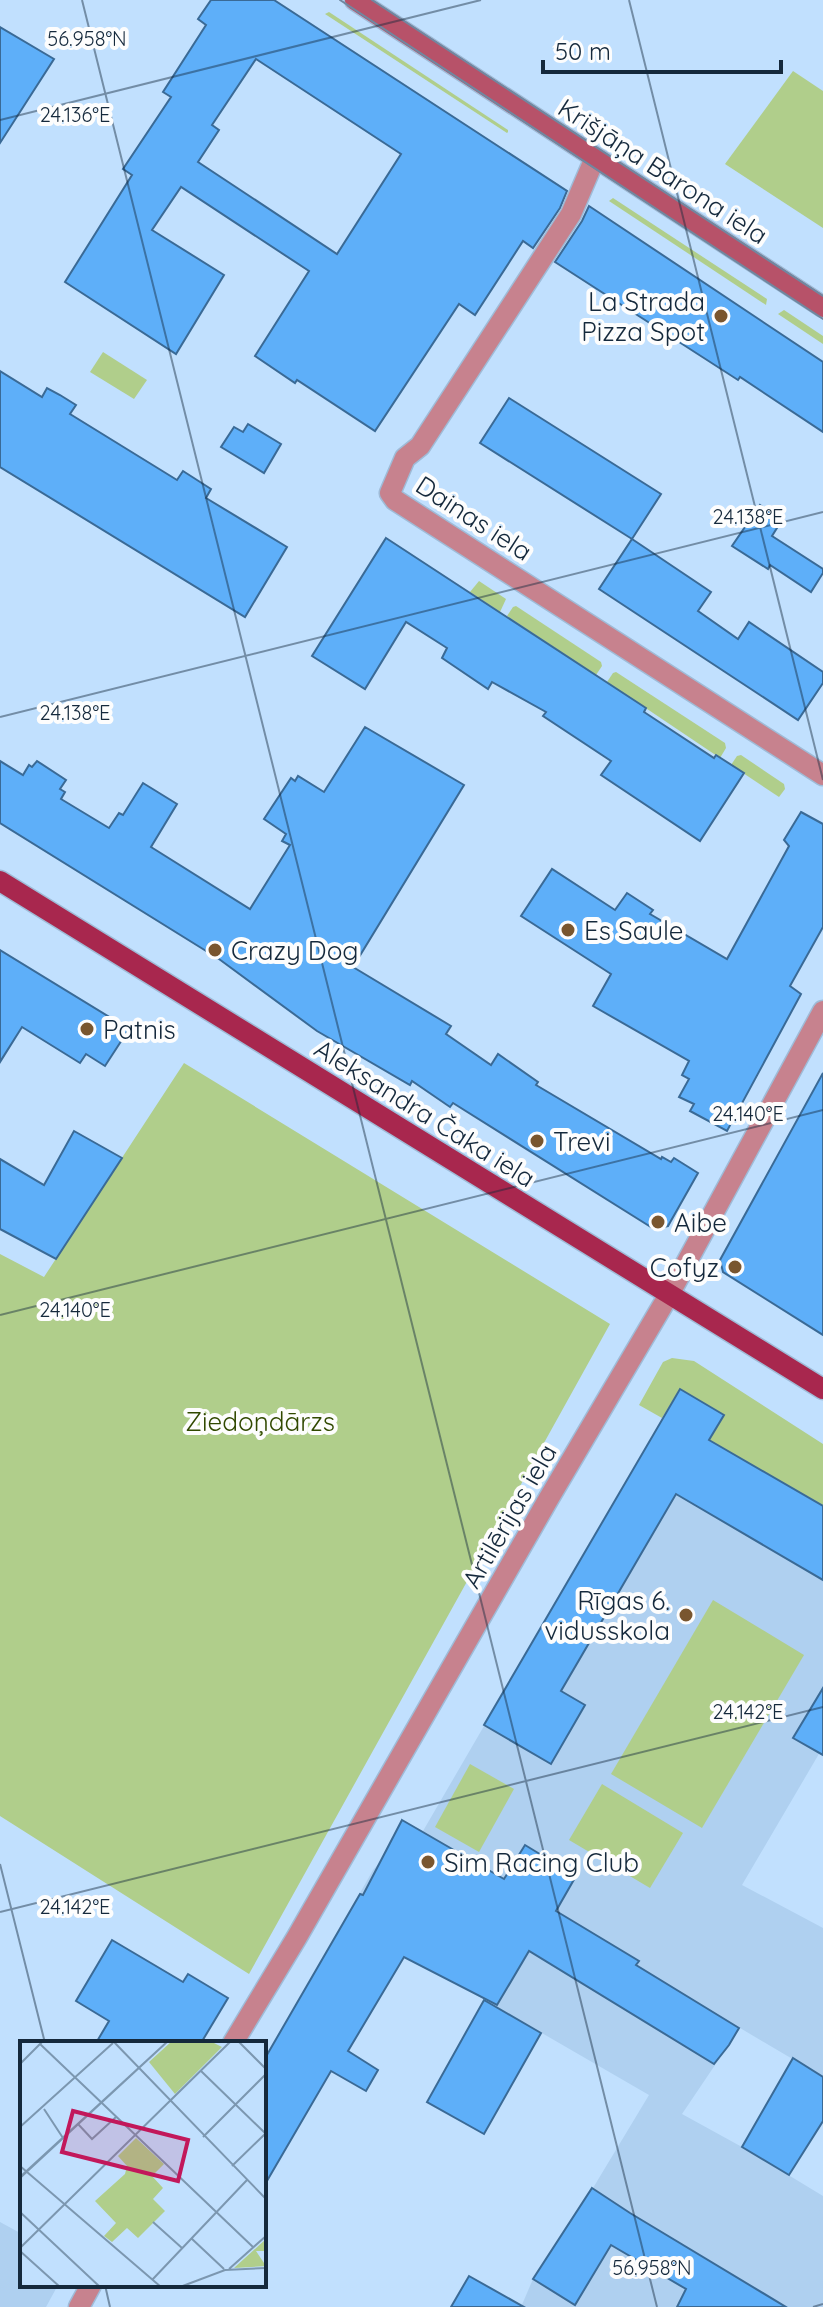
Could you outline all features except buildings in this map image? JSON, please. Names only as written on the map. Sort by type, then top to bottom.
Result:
[{"type":"main road","name":"Aleksandra Čaka iela","points":[[0,881],[823,1389]]},
{"type":"street","name":"Krišjāņa Barona iela","points":[[355,0],[823,307]]},
{"type":"street","name":"Dainas iela","points":[[595,158],[571,214],[420,446],[405,458],[390,493],[395,500],[823,775]]},
{"type":"street","name":"Artilērijas iela","points":[[234,2041],[670,1293],[823,1011]]},
{"type":"street","points":[[79,2307],[90,2287]]},
{"type":"shaded area","points":[[680,1389],[724,1415],[823,1506],[823,1747],[742,1885],[823,1928],[823,2077],[740,2028],[682,2114],[823,2196],[823,2307],[521,2307],[533,2279],[649,2095],[464,1988],[343,1923],[402,1820],[423,1831]]},
{"type":"shaded area","points":[[0,2222],[20,2233],[20,2287],[57,2287],[46,2307],[0,2307]]},
{"type":"green space","points":[[329,12],[508,130],[508,132],[325,14]]},
{"type":"green space","points":[[793,71],[823,91],[823,228],[725,164]]},
{"type":"green space","points":[[613,198],[767,299],[766,305],[609,201]]},
{"type":"green space","points":[[784,310],[823,336],[823,344],[778,314]]},
{"type":"green space","points":[[103,352],[147,380],[134,399],[90,372]]},
{"type":"green space","points":[[479,581],[506,599],[500,612],[470,592]]},
{"type":"green space","points":[[516,606],[601,662],[596,675],[507,616]]},
{"type":"green space","points":[[616,672],[725,743],[726,748],[720,758],[607,682]]},
{"type":"green space","points":[[741,755],[784,784],[785,789],[779,797],[731,765]]},
{"type":"green space","name":"Ziedoņdārzs","points":[[184,1063],[610,1324],[249,1974],[0,1816],[0,1254],[44,1277]]},
{"type":"green space","points":[[672,1358],[694,1361],[823,1444],[823,1506],[709,1440],[723,1414],[680,1389],[662,1418],[639,1405],[663,1362]]},
{"type":"green space","points":[[713,1600],[804,1655],[702,1828],[611,1774]]},
{"type":"green space","points":[[470,1764],[514,1789],[479,1852],[435,1827]]},
{"type":"green space","points":[[602,1784],[683,1833],[650,1888],[569,1840]]},
{"type":"tram line","points":[[340,0],[823,319]]},
{"type":"tram line","points":[[372,0],[823,296]]},
{"type":"place","name":"La Strada Pizza Spot","points":[[721,316]]},
{"type":"place","name":"Es Saule","points":[[568,930]]},
{"type":"place","name":"Crazy Dog","points":[[215,950]]},
{"type":"place","name":"Patnis","points":[[87,1029]]},
{"type":"place","name":"Trevi","points":[[537,1141]]},
{"type":"place","name":"Aibe","points":[[658,1222]]},
{"type":"place","name":"Cofyz","points":[[735,1267]]},
{"type":"place","name":"Rīgas 6. vidusskola","points":[[686,1615]]},
{"type":"place","name":"Sim Racing Club","points":[[428,1862]]}]
